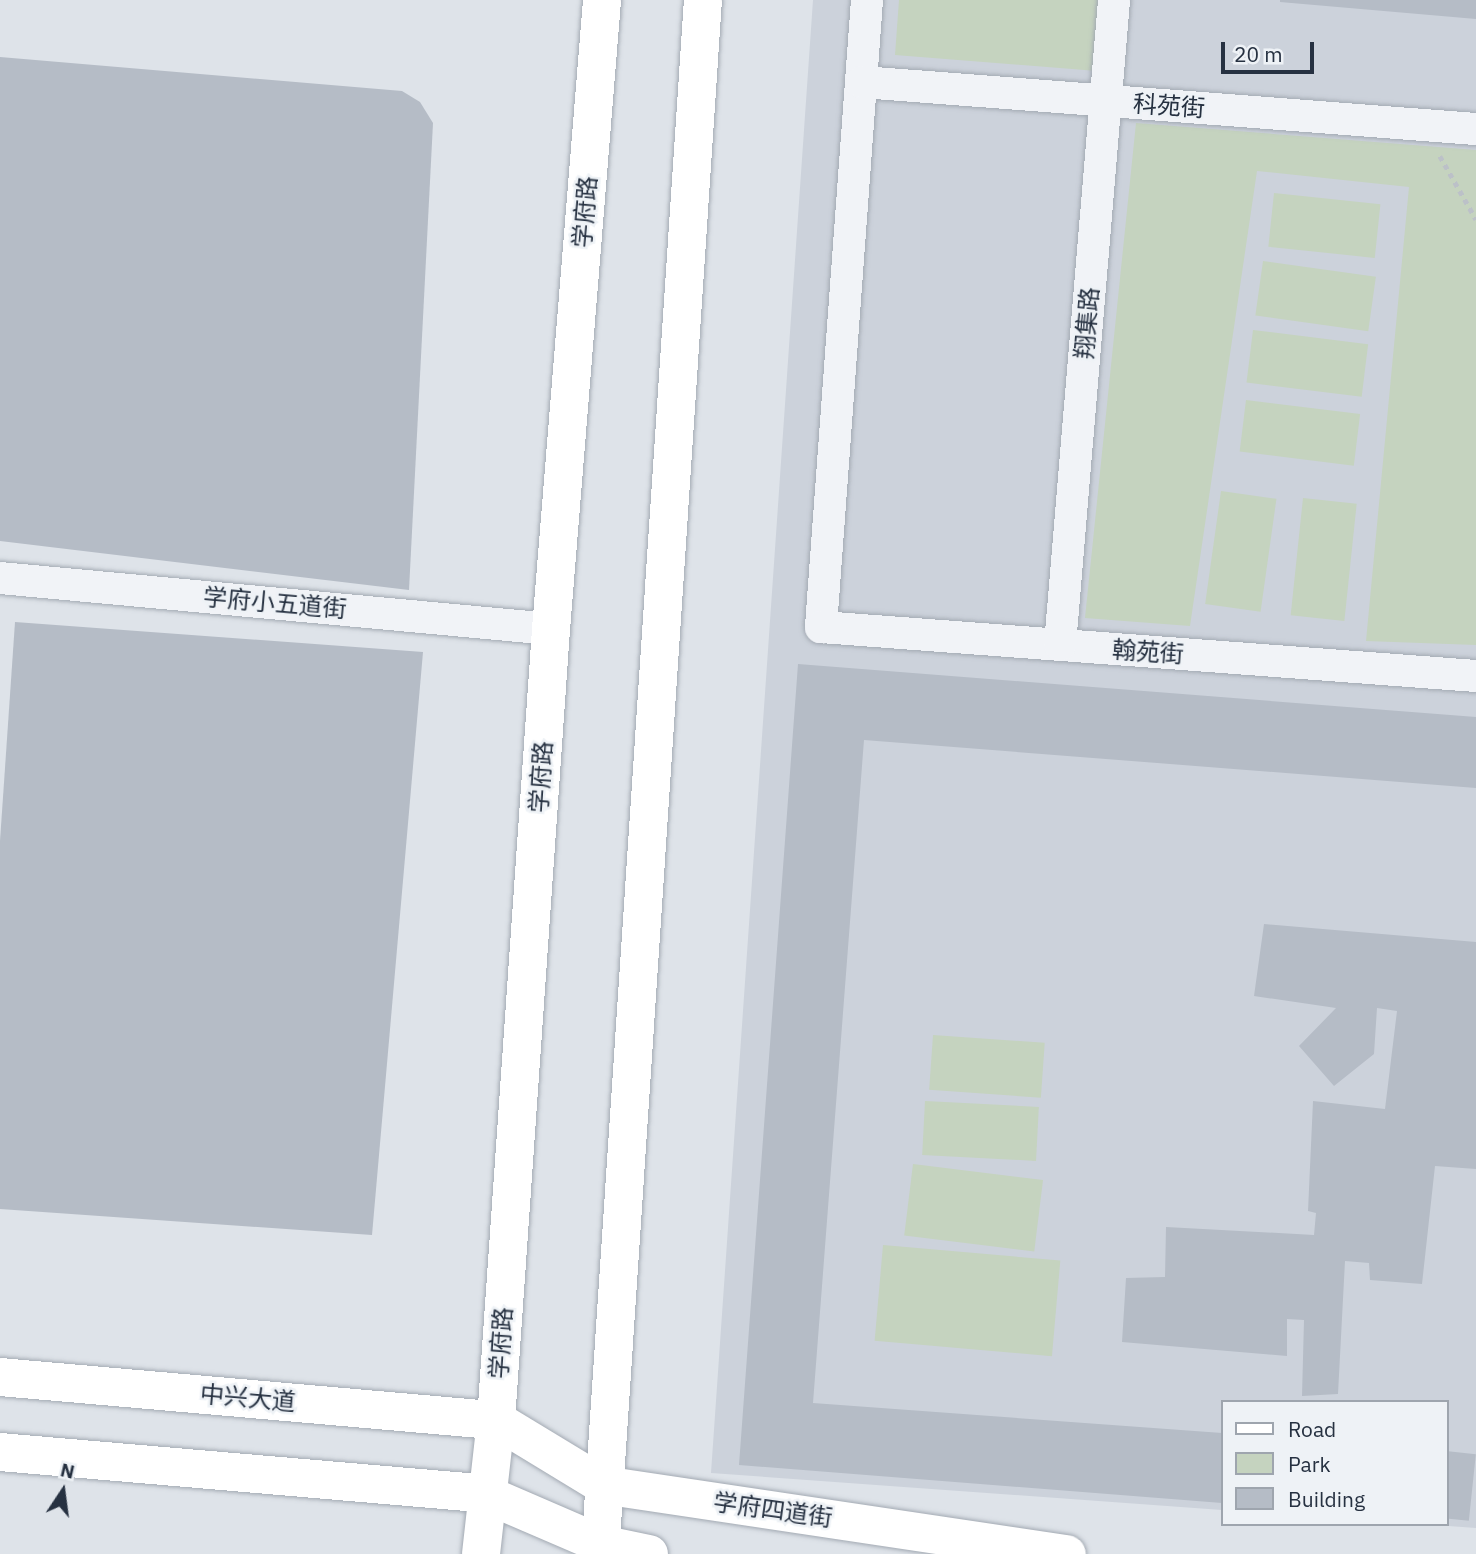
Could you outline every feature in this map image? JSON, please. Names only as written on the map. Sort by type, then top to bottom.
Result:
[{"type":"main road","name":"学府路","points":[[481,1554],[485,1494],[496,1420],[551,629],[602,0]]},
{"type":"main road","points":[[600,1549],[704,0]]},
{"type":"main road","name":"中兴大道","points":[[0,1377],[496,1420]]},
{"type":"main road","name":"学府四道街","points":[[496,1420],[603,1485],[1067,1554]]},
{"type":"main road","points":[[0,1452],[485,1494],[600,1549],[649,1554]]},
{"type":"street","points":[[862,82],[867,0]]},
{"type":"street","name":"翔集路","points":[[1060,645],[1114,0]]},
{"type":"street","name":"科苑街","points":[[862,82],[1476,129]]},
{"type":"street","name":"翰苑街","points":[[862,82],[821,627],[1476,676]]},
{"type":"street","name":"学府小五道街","points":[[0,578],[551,629]]},
{"type":"path","points":[[1422,125],[1476,219]]},
{"type":"shaded area","points":[[813,0],[1476,0],[1476,1528],[1448,1526],[1448,1400],[1220,1400],[1220,1510],[711,1473]]},
{"type":"green space","points":[[899,0],[1103,0],[1097,71],[895,55]]},
{"type":"green space","points":[[1136,123],[1476,150],[1476,645],[1366,641],[1409,187],[1257,171],[1190,626],[1085,618]]},
{"type":"green space","points":[[1274,193],[1380,204],[1375,258],[1268,247]]},
{"type":"green space","points":[[1263,261],[1376,277],[1368,331],[1255,315]]},
{"type":"green space","points":[[1253,330],[1368,344],[1362,397],[1247,383]]},
{"type":"green space","points":[[1246,400],[1360,414],[1354,466],[1240,452]]},
{"type":"green space","points":[[1221,491],[1276,499],[1261,612],[1205,604]]},
{"type":"green space","points":[[1303,498],[1357,504],[1344,621],[1291,615]]},
{"type":"green space","points":[[933,1035],[1045,1043],[1041,1098],[929,1090]]},
{"type":"green space","points":[[925,1101],[1039,1107],[1036,1161],[922,1155]]},
{"type":"green space","points":[[913,1164],[1043,1180],[1034,1251],[904,1235]]},
{"type":"green space","points":[[883,1245],[1060,1261],[1052,1356],[875,1341]]},
{"type":"building","points":[[1476,0],[1476,19],[1280,2]]},
{"type":"building","points":[[0,57],[402,91],[420,102],[433,123],[409,590],[0,541]]},
{"type":"building","points":[[15,622],[423,652],[372,1235],[0,1209],[0,841]]},
{"type":"building","points":[[798,664],[1476,717],[1476,788],[864,740],[813,1403],[1220,1433],[1220,1503],[739,1465]]},
{"type":"building","points":[[1264,924],[1476,942],[1476,1169],[1435,1166],[1422,1284],[1370,1280],[1369,1263],[1345,1261],[1338,1394],[1302,1396],[1304,1320],[1287,1319],[1287,1356],[1122,1342],[1126,1278],[1165,1277],[1166,1227],[1314,1235],[1316,1213],[1308,1211],[1313,1101],[1385,1109],[1397,1011],[1377,1008],[1374,1054],[1334,1086],[1299,1046],[1336,1008],[1254,996]]},
{"type":"building","points":[[1448,1451],[1476,1454],[1469,1521],[1448,1519]]}]
